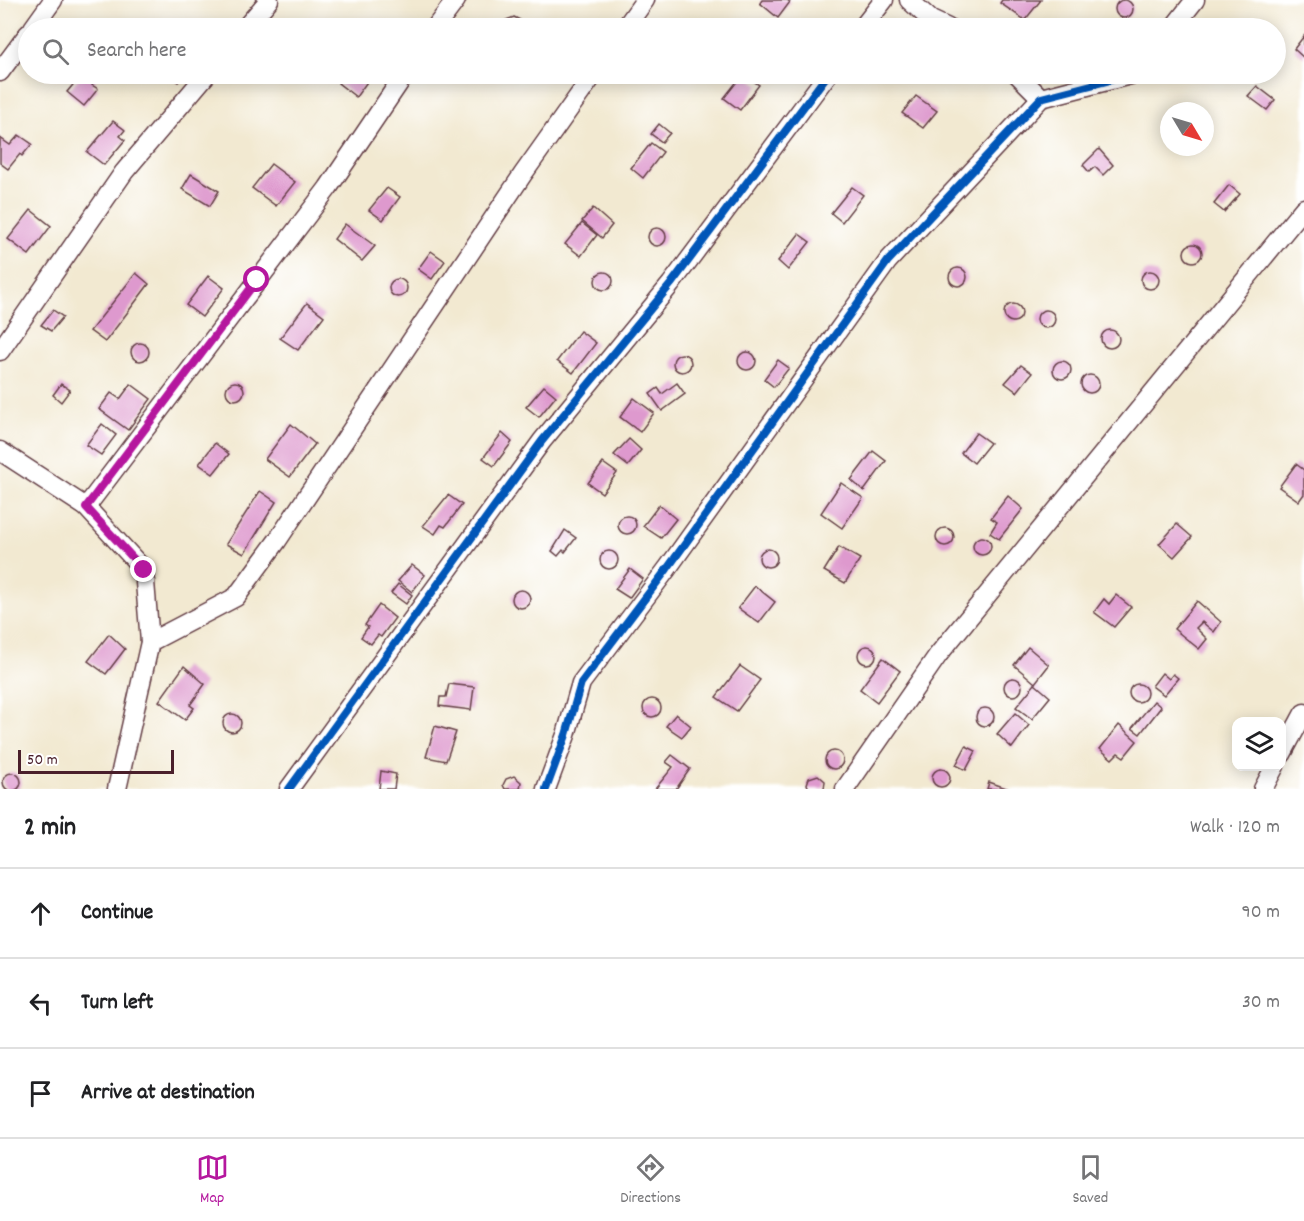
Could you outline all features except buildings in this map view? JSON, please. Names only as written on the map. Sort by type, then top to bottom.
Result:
[{"type":"street","points":[[40,18],[53,0]]},
{"type":"street","points":[[254,18],[269,0]]},
{"type":"street","points":[[442,18],[456,0]]},
{"type":"street","points":[[632,18],[645,0]]},
{"type":"street","points":[[871,18],[887,0]]},
{"type":"street","points":[[909,0],[929,18]]},
{"type":"street","points":[[1181,18],[1195,0]]},
{"type":"street","points":[[0,72],[18,48]]},
{"type":"street","points":[[0,351],[124,172],[199,84]]},
{"type":"street","points":[[86,507],[328,188],[398,84]]},
{"type":"street","points":[[150,642],[236,597],[277,541],[523,174],[587,84]]},
{"type":"street","points":[[289,789],[542,441],[671,284],[821,84]]},
{"type":"street","points":[[1027,84],[1041,98]]},
{"type":"street","points":[[546,789],[566,735],[581,683],[668,569],[888,261],[1041,98],[1095,84]]},
{"type":"street","points":[[844,789],[938,655],[1304,208]]},
{"type":"street","points":[[0,451],[86,507],[144,570],[150,642],[117,789]]},
{"type":"street","points":[[1286,745],[1304,713]]},
{"type":"street","points":[[1263,789],[1272,771]]},
{"type":"cycle path","points":[[289,789],[542,441],[671,284],[821,84]]},
{"type":"cycle path","points":[[546,789],[566,735],[581,683],[667,569],[888,261],[1041,98],[1095,84]]},
{"type":"route","points":[[144,570],[86,507],[257,280]]}]
